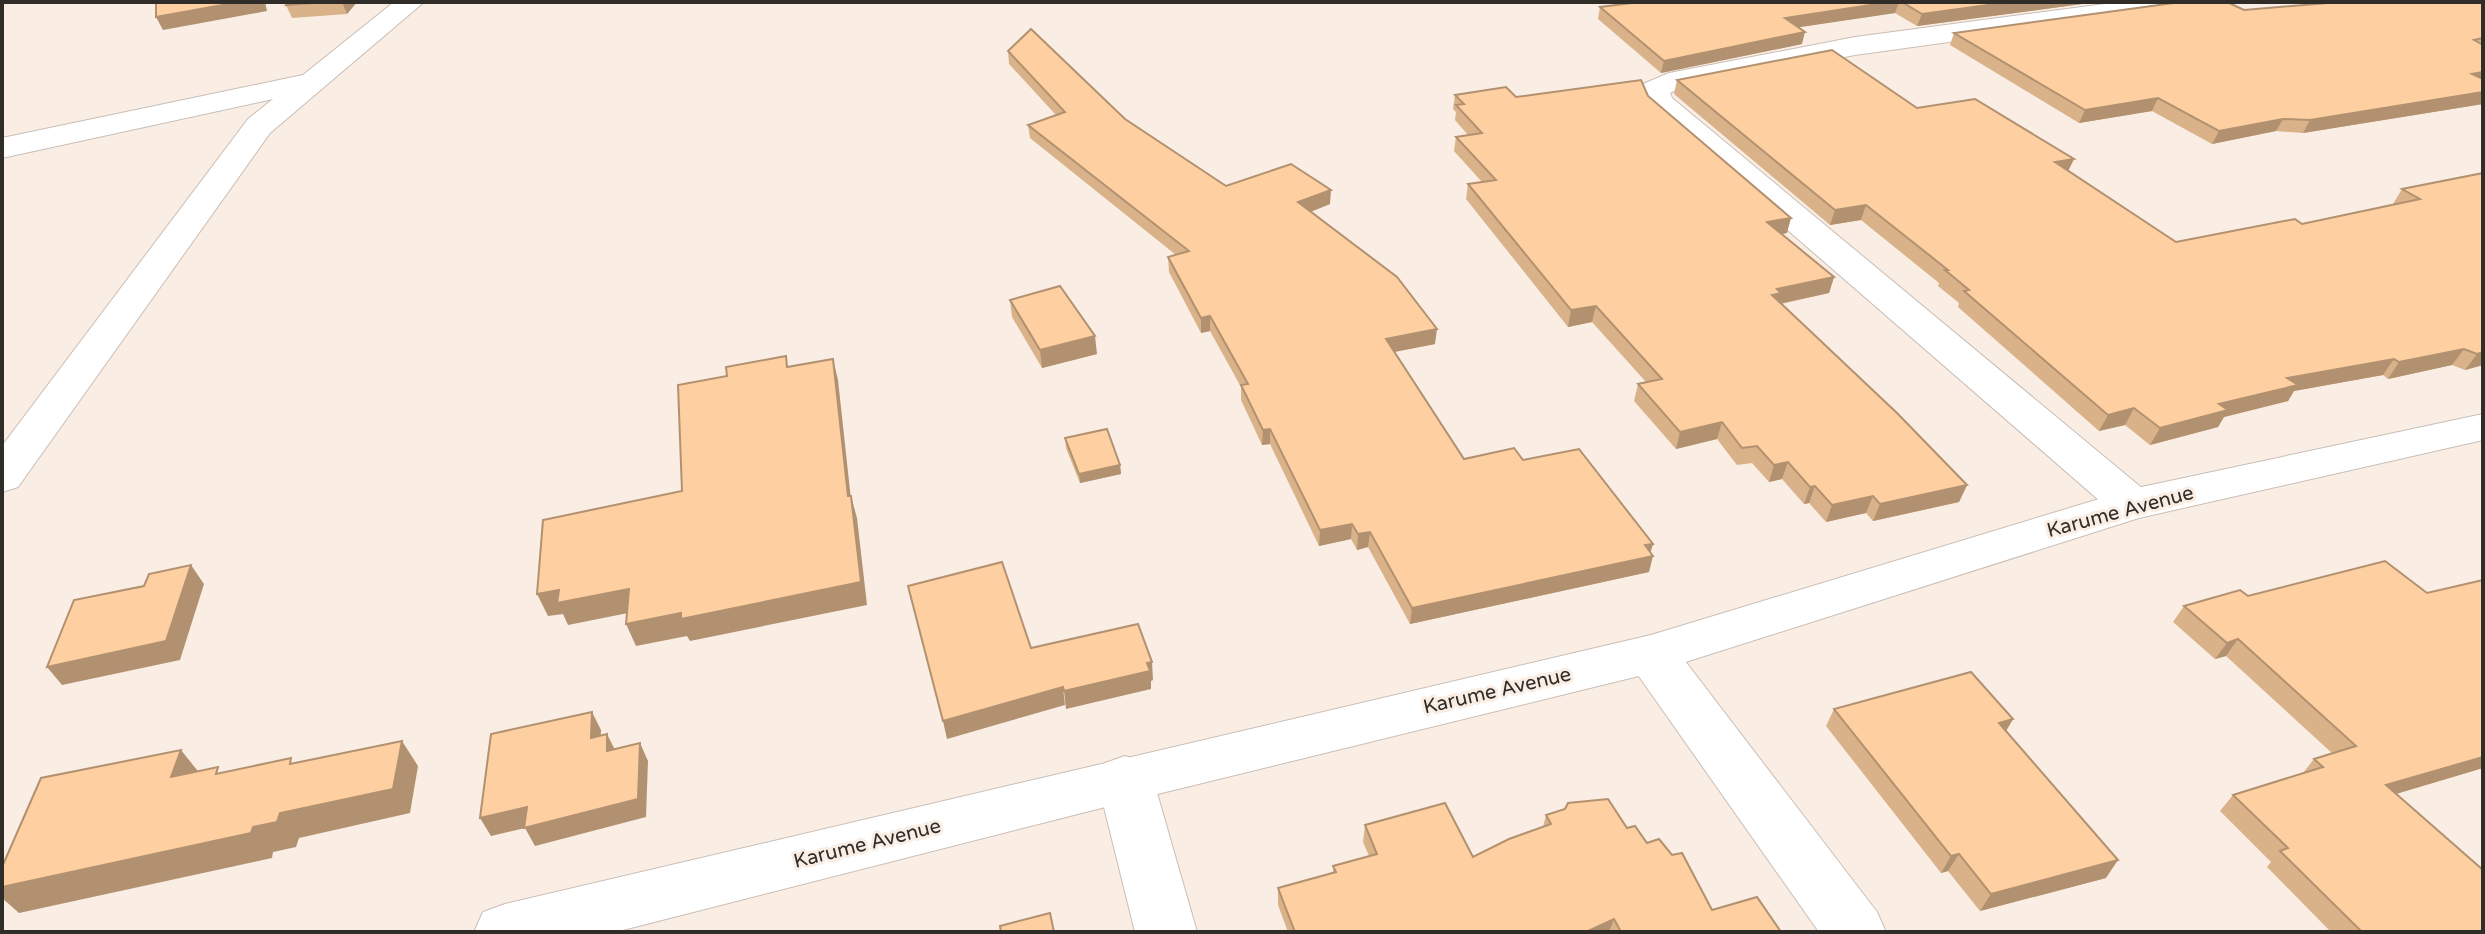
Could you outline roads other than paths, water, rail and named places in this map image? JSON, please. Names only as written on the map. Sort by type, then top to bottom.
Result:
[{"type":"street","points":[[2,477],[259,126],[411,2]]},
{"type":"street","points":[[2003,2],[2031,20]]},
{"type":"street","points":[[2132,504],[1658,102],[1654,90],[1669,82],[1855,46],[2180,2]]},
{"type":"street","points":[[2,148],[166,111],[312,83]]},
{"type":"street","name":"Karume Avenue","points":[[507,932],[1125,779],[1651,654],[2132,504],[2483,427]]},
{"type":"street","points":[[1651,654],[1855,932]]},
{"type":"street","points":[[1125,779],[1166,932]]}]
